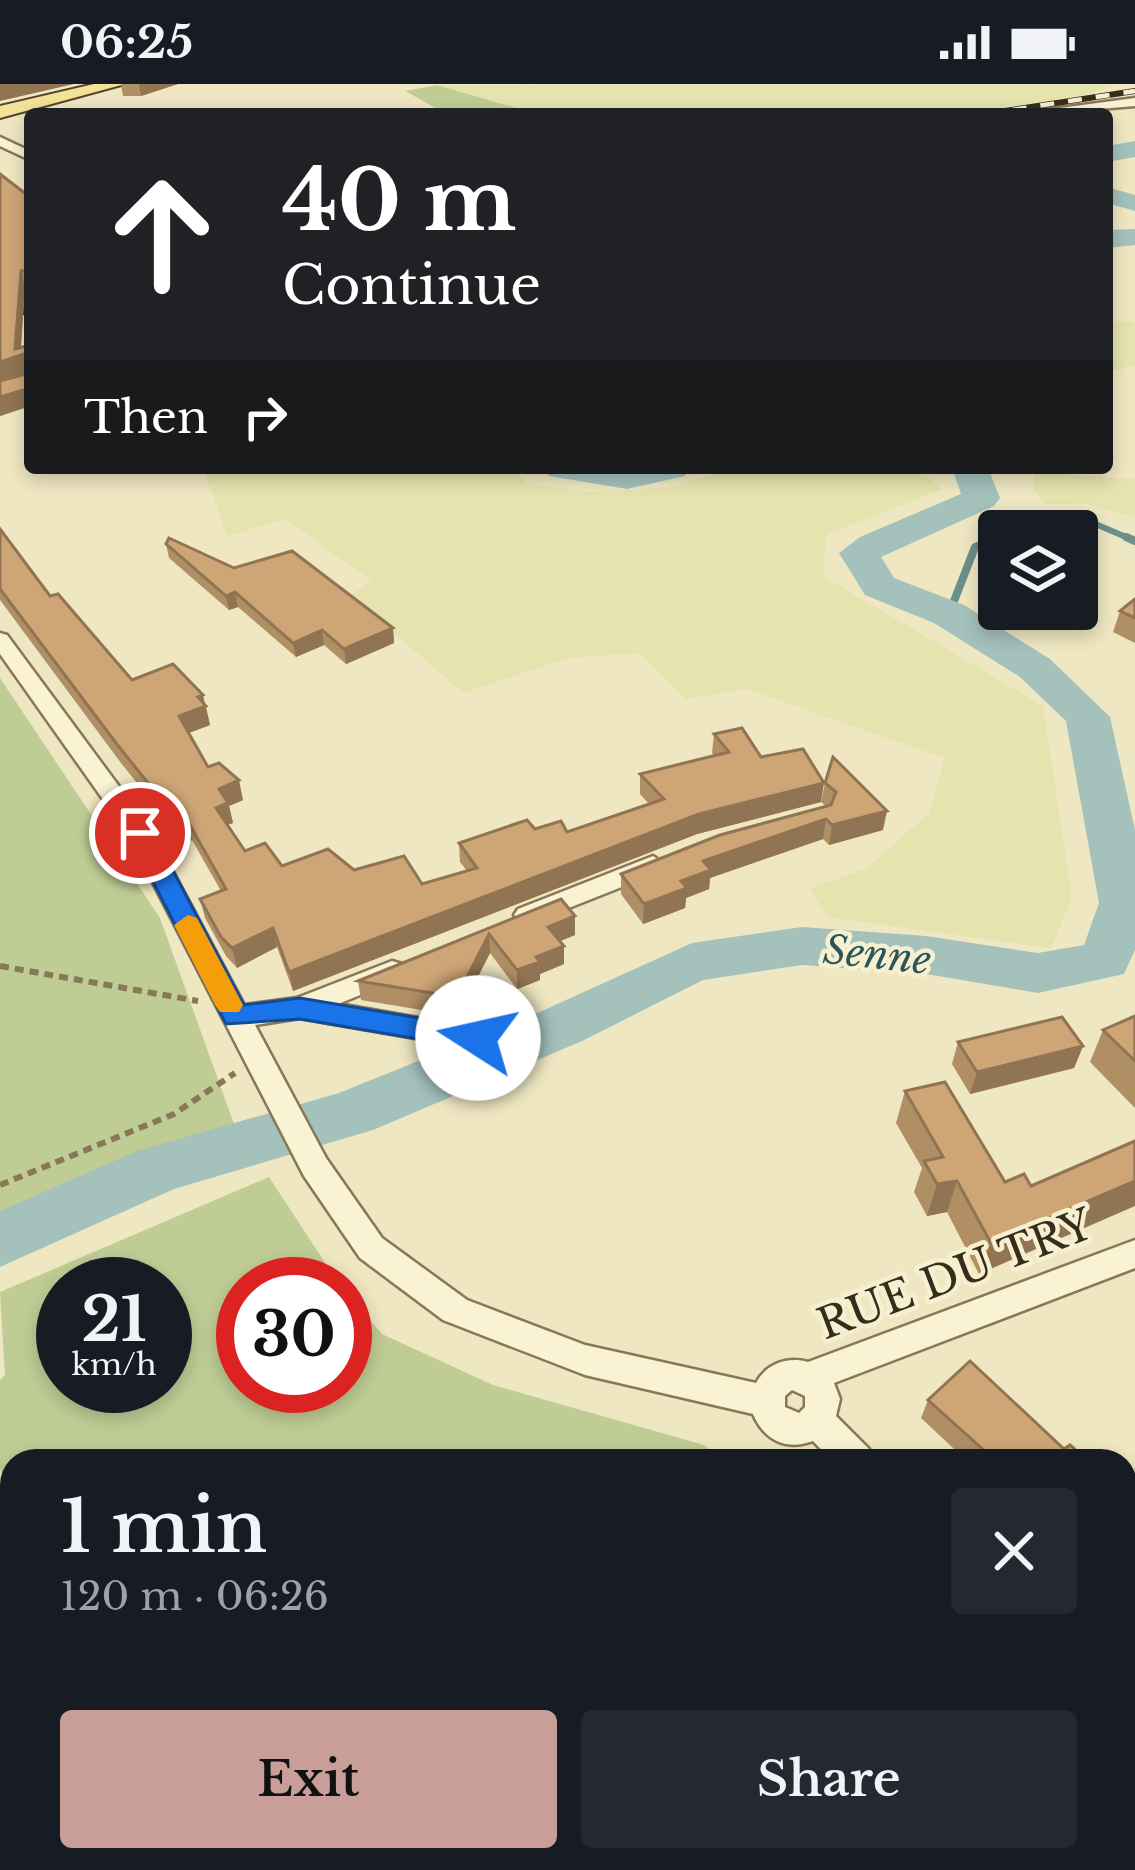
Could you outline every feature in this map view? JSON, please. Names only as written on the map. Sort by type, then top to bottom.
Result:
[{"type":"main road","points":[[57,102],[95,84]]},
{"type":"main road","points":[[0,109],[57,102],[116,84]]},
{"type":"street","points":[[1090,108],[1135,102]]},
{"type":"street","points":[[0,639],[140,833],[315,1167],[371,1248],[455,1310],[585,1360],[766,1401]]},
{"type":"street","points":[[499,927],[688,851]]},
{"type":"street","points":[[300,1008],[412,963]]},
{"type":"street","points":[[230,1007],[300,1008],[478,1038]]},
{"type":"street","name":"RUE DU TRY","points":[[806,1378],[1135,1254]]},
{"type":"street","points":[[778,1378],[806,1378],[823,1398],[817,1421],[807,1427],[787,1427],[774,1418],[766,1401],[778,1378]]},
{"type":"street","points":[[817,1421],[844,1449]]},
{"type":"path","points":[[0,966],[230,1007]]},
{"type":"path","points":[[0,1185],[174,1114],[258,1058]]},
{"type":"shaded area","points":[[1119,84],[1084,95],[1001,108],[516,108],[437,85]]},
{"type":"shaded area","points":[[1113,323],[1135,323],[1135,365],[1113,370]]},
{"type":"shaded area","points":[[205,474],[518,474],[526,483],[587,492],[670,488],[714,474],[924,474],[942,489],[826,535],[823,576],[1043,706],[1072,898],[1051,948],[827,917],[810,889],[867,868],[929,813],[945,758],[746,689],[685,699],[640,653],[567,658],[463,693],[351,595],[372,581],[285,519],[227,536]]},
{"type":"shaded area","points":[[1035,474],[1135,479],[1135,518],[1089,504],[1046,504],[1033,488]]},
{"type":"green space","points":[[437,85],[516,108],[436,108],[405,91]]},
{"type":"green space","points":[[0,678],[160,918],[234,1124],[0,1213]]},
{"type":"green space","points":[[269,1177],[321,1257],[216,1257],[216,1413],[372,1413],[372,1322],[382,1334],[493,1385],[709,1449],[0,1449],[0,1380],[5,1375],[0,1292],[36,1277],[36,1413],[192,1413],[192,1257],[82,1257]]},
{"type":"building","points":[[0,174],[24,192],[24,271],[15,349],[24,347],[24,354],[0,362]]},
{"type":"building","points":[[24,374],[24,390],[0,397],[0,381]]},
{"type":"building","points":[[0,529],[50,596],[58,594],[132,680],[173,664],[203,695],[198,697],[206,706],[179,716],[208,767],[219,763],[239,780],[219,789],[228,803],[216,808],[245,851],[265,843],[282,866],[328,849],[354,870],[404,856],[422,884],[477,868],[459,843],[527,820],[535,829],[561,821],[567,832],[664,799],[640,774],[729,752],[714,734],[742,728],[761,757],[803,749],[824,783],[699,814],[289,972],[273,928],[232,948],[221,937],[200,899],[226,889],[187,820],[180,823],[0,589]]},
{"type":"building","points":[[169,538],[234,568],[292,551],[393,628],[344,649],[322,630],[293,643],[235,592],[226,596],[166,544]]},
{"type":"building","points":[[1135,599],[1135,618],[1120,611]]},
{"type":"building","points":[[833,757],[887,811],[832,825],[826,819],[703,861],[711,870],[681,881],[687,888],[644,904],[621,874],[720,835],[831,805],[836,792],[825,783]]},
{"type":"building","points":[[561,899],[575,916],[548,927],[564,946],[517,970],[489,934],[457,997],[358,981]]},
{"type":"building","points":[[1135,1016],[1135,1061],[1103,1030]]},
{"type":"building","points":[[1062,1017],[1083,1046],[977,1072],[958,1042]]},
{"type":"building","points":[[945,1082],[1005,1182],[1024,1174],[1031,1186],[1135,1141],[1135,1181],[991,1243],[957,1181],[937,1184],[924,1161],[943,1157],[905,1091]]},
{"type":"building","points":[[970,1361],[1064,1449],[983,1449],[928,1400]]},
{"type":"waterway","name":"Senne","points":[[1113,153],[1135,149]]},
{"type":"waterway","name":"Senne","points":[[1113,197],[1135,203]]},
{"type":"waterway","name":"Senne","points":[[1113,239],[1135,237]]},
{"type":"waterway","name":"Senne","points":[[601,474],[627,478],[645,474]]},
{"type":"waterway","name":"Senne","points":[[0,1240],[158,1169],[352,1113],[562,1026],[692,962],[802,946],[926,955],[1038,973],[1105,960],[1125,903],[1088,717],[1035,668],[949,614],[879,586],[859,553],[981,498],[972,474]]},
{"type":"waterway","points":[[1098,525],[1127,537]]},
{"type":"waterway","points":[[1127,537],[1133,540]]},
{"type":"waterway","points":[[1127,537],[1135,541]]},
{"type":"waterway","points":[[949,614],[978,546]]},
{"type":"railway","points":[[1024,108],[1135,91]]},
{"type":"railway","points":[[0,313],[24,311]]},
{"type":"slow traffic","points":[[188,925],[229,1005]]},
{"type":"route","points":[[140,833],[236,1017],[300,1008],[478,1038]]}]
